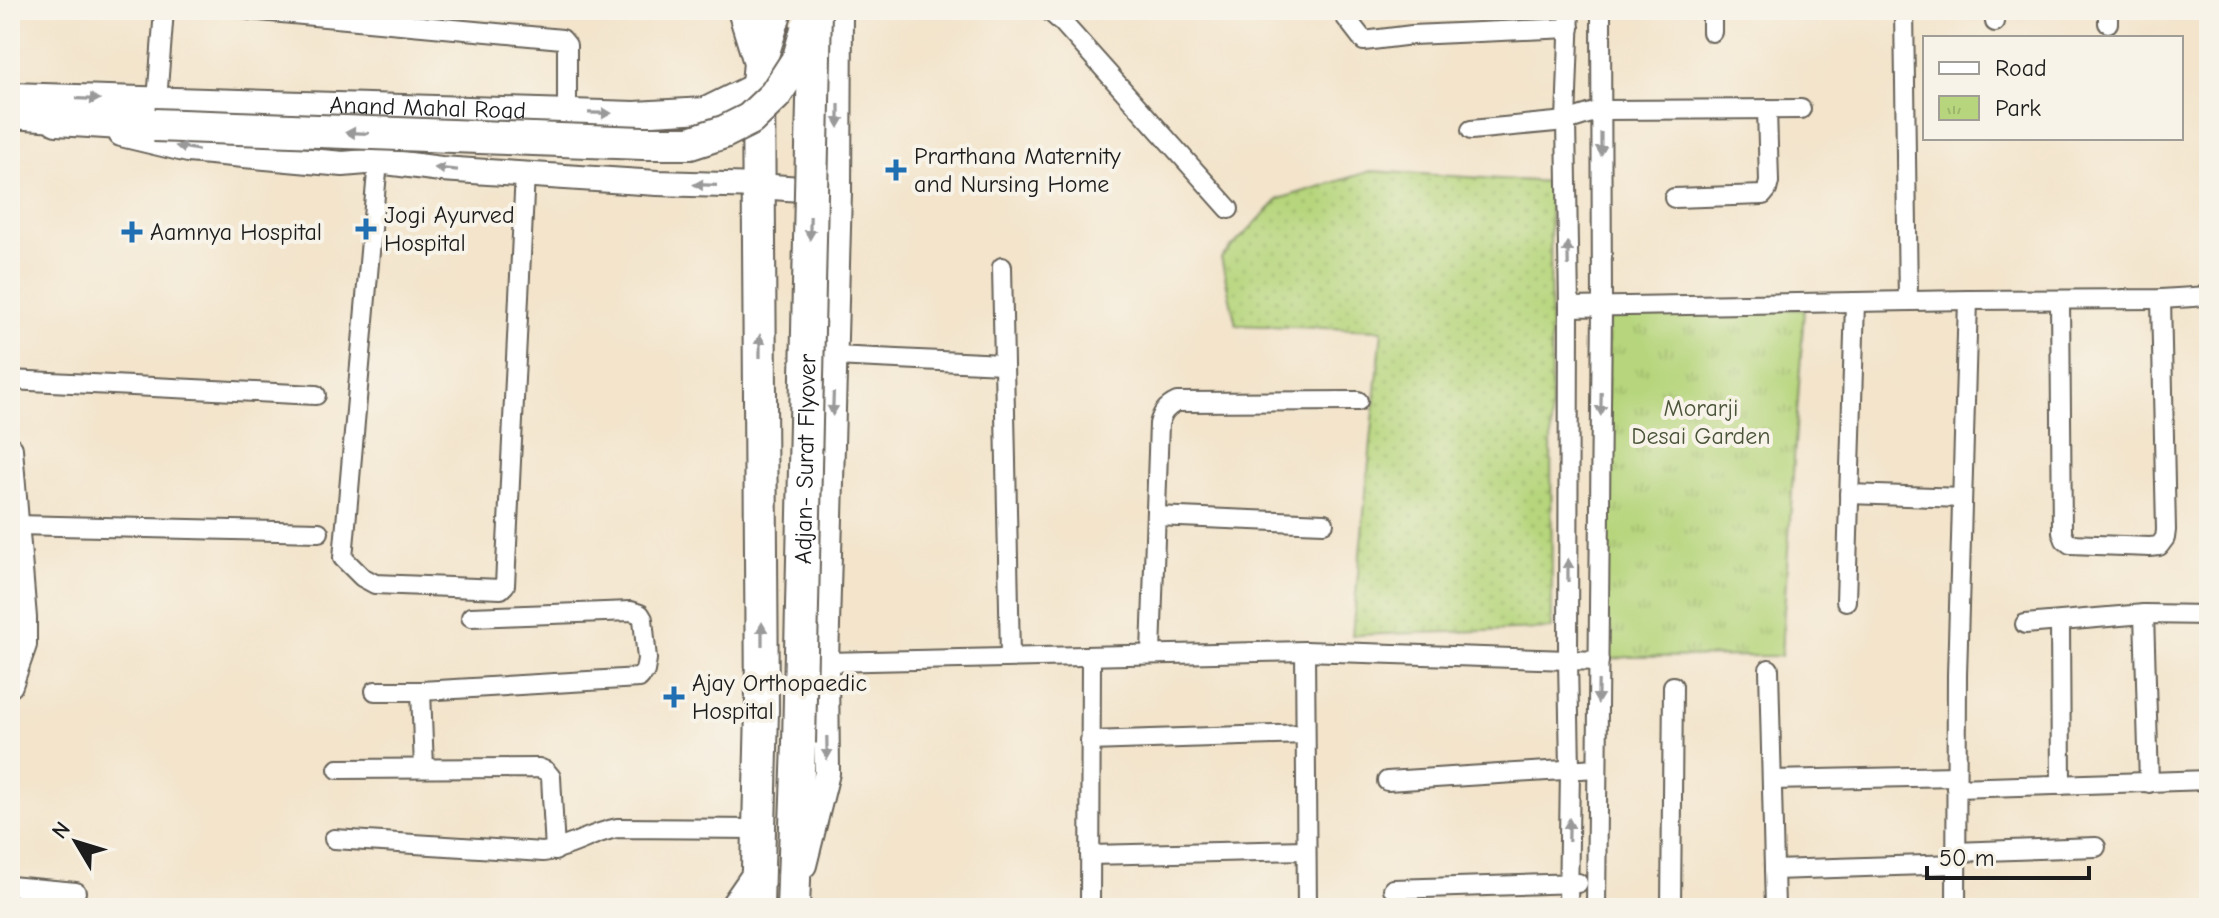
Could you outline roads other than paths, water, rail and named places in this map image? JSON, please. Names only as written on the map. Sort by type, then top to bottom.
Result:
[{"type":"highway","points":[[744,10],[759,73],[762,710],[757,908]]},
{"type":"highway","points":[[759,73],[776,10]]},
{"type":"highway","points":[[57,119],[156,113],[627,143],[690,143],[724,132],[750,119],[775,95],[799,58],[813,10]]},
{"type":"highway","name":"Adjan- Surat Flyover","points":[[794,908],[813,10]]},
{"type":"main road","points":[[794,908],[827,773],[826,662],[839,192],[840,10]]},
{"type":"main road","name":"Anand Mahal Road","points":[[10,95],[156,113],[635,114],[705,110],[759,73],[839,72]]},
{"type":"main road","points":[[10,116],[57,119],[188,150],[343,164],[378,161],[441,169],[839,192]]},
{"type":"main road","points":[[10,449],[16,525],[15,567],[24,645],[10,685]]},
{"type":"main road","points":[[731,908],[758,869]]},
{"type":"street","points":[[156,113],[164,10]]},
{"type":"street","points":[[249,10],[562,39],[567,45],[567,112]]},
{"type":"street","points":[[1048,10],[1229,209]]},
{"type":"street","points":[[1340,10],[1364,41],[1570,19],[1566,121],[1569,307],[1568,908]]},
{"type":"street","points":[[1596,908],[1602,307],[1601,10]]},
{"type":"street","points":[[1712,10],[1712,32]]},
{"type":"street","points":[[1904,10],[1908,301]]},
{"type":"street","points":[[1905,107],[1923,107]]},
{"type":"street","points":[[1674,198],[1763,195],[1769,182],[1767,109]]},
{"type":"street","points":[[1471,130],[1566,121],[1601,110],[1801,109]]},
{"type":"street","points":[[378,161],[343,558],[362,577],[375,584],[501,589],[505,585],[525,173]]},
{"type":"street","points":[[1002,267],[1010,656]]},
{"type":"street","points":[[1569,307],[2209,296]]},
{"type":"street","points":[[2060,300],[2062,532],[2070,544],[2150,547],[2159,546],[2166,530],[2161,299]]},
{"type":"street","points":[[1956,908],[1956,782],[1968,300]]},
{"type":"street","points":[[1846,601],[1855,302]]},
{"type":"street","points":[[834,356],[1003,364]]},
{"type":"street","points":[[10,380],[316,395]]},
{"type":"street","points":[[1151,653],[1159,424],[1162,414],[1177,402],[1358,401]]},
{"type":"street","points":[[1849,494],[1962,498]]},
{"type":"street","points":[[1156,516],[1324,523]]},
{"type":"street","points":[[16,525],[319,532]]},
{"type":"street","points":[[375,691],[639,678],[645,671],[647,659],[643,619],[640,614],[631,611],[471,617]]},
{"type":"street","points":[[2144,614],[2149,783]]},
{"type":"street","points":[[2025,624],[2144,614],[2209,615]]},
{"type":"street","points":[[2060,622],[2061,785]]},
{"type":"street","points":[[826,662],[1305,651],[1599,661]]},
{"type":"street","points":[[1305,651],[1307,908]]},
{"type":"street","points":[[1090,908],[1091,656]]},
{"type":"street","points":[[1769,669],[1775,908]]},
{"type":"street","points":[[1671,908],[1673,686]]},
{"type":"street","points":[[421,691],[424,768]]},
{"type":"street","points":[[1090,741],[1305,734]]},
{"type":"street","points":[[338,769],[539,768],[551,777],[555,851]]},
{"type":"street","points":[[1387,781],[1597,768]]},
{"type":"street","points":[[1772,780],[2061,785],[2209,780]]},
{"type":"street","points":[[334,839],[543,852],[555,851],[602,831],[617,828],[759,829]]},
{"type":"street","points":[[1774,870],[2096,847]]},
{"type":"street","points":[[1090,855],[1306,850]]},
{"type":"street","points":[[1393,889],[1596,883]]},
{"type":"street","points":[[10,886],[76,892]]},
{"type":"place","name":"Prarthana Maternity and Nursing Home","points":[[896,170]]},
{"type":"place","name":"Jogi Ayurved Hospital","points":[[366,229]]},
{"type":"place","name":"Aamnya Hospital","points":[[132,232]]},
{"type":"place","name":"Ajay Orthopaedic Hospital","points":[[674,697]]},
{"type":"park label","name":"Morarji Desai Garden","points":[[1701,422]]}]
